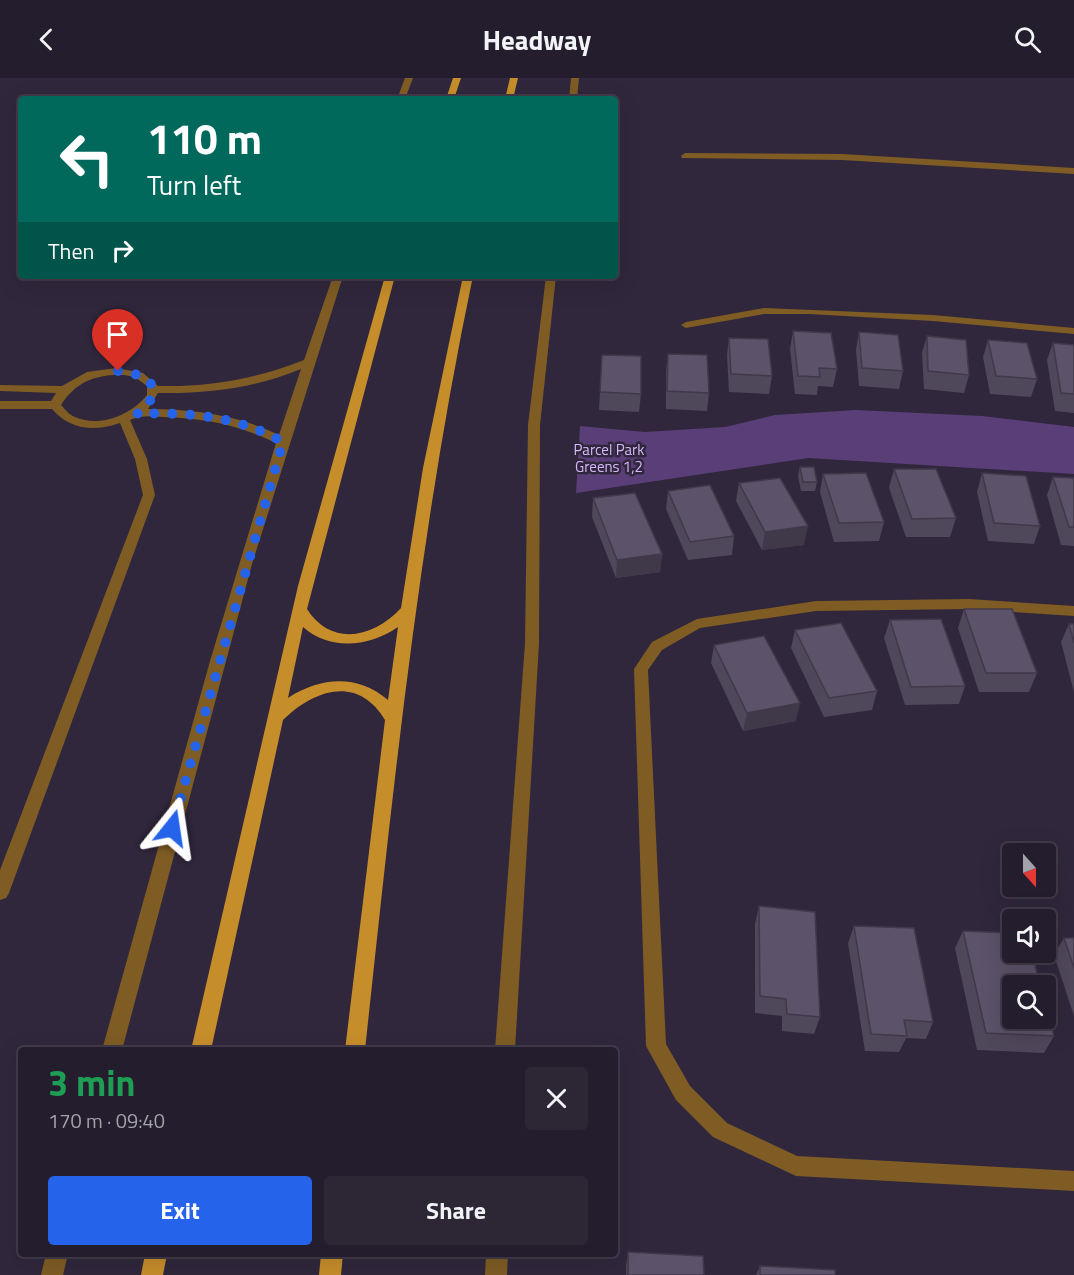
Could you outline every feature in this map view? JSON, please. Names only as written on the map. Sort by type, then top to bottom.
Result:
[{"type":"main road","points":[[451,96],[458,78]]},
{"type":"main road","points":[[510,96],[514,78]]},
{"type":"main road","points":[[202,1047],[300,610],[339,458],[389,279]]},
{"type":"main road","points":[[356,1047],[423,494],[442,384],[467,279]]},
{"type":"main road","points":[[300,610],[304,620],[313,629],[341,639],[375,635],[389,629],[408,609]]},
{"type":"main road","points":[[274,719],[288,704],[307,692],[330,686],[352,686],[373,693],[387,705],[394,722]]},
{"type":"main road","points":[[152,1275],[155,1257]]},
{"type":"main road","points":[[330,1275],[332,1257]]},
{"type":"street","points":[[402,96],[409,78]]},
{"type":"street","points":[[573,96],[575,78]]},
{"type":"street","points":[[686,156],[842,157],[1074,171]]},
{"type":"street","points":[[113,1047],[197,736],[283,442],[337,279]]},
{"type":"street","points":[[506,1047],[532,643],[534,425],[551,279]]},
{"type":"street","points":[[686,325],[764,311],[809,311],[933,318],[1074,331]]},
{"type":"street","points":[[154,389],[199,391],[228,387],[275,375],[308,362]]},
{"type":"street","points":[[0,388],[65,388],[88,376],[118,371],[143,376],[151,382],[154,389],[153,398],[130,417]]},
{"type":"street","points":[[56,405],[65,388]]},
{"type":"street","points":[[0,405],[56,405]]},
{"type":"street","points":[[56,405],[67,419],[78,423],[93,425],[130,417],[215,417],[263,431],[283,442]]},
{"type":"street","points":[[0,893],[149,495],[130,417]]},
{"type":"street","points":[[1074,611],[969,604],[816,606],[697,624],[657,646],[641,669],[656,1046],[683,1093],[720,1130],[796,1166],[1074,1181]]},
{"type":"street","points":[[52,1275],[56,1257]]},
{"type":"street","points":[[496,1275],[497,1257]]},
{"type":"green space","name":"Parcel Park Greens 1,2","points":[[856,410],[982,416],[1074,427],[1074,474],[808,458],[576,493],[580,426],[645,432],[725,427],[775,415]]},
{"type":"building","points":[[793,331],[831,333],[837,369],[819,368],[820,377],[798,376]]},
{"type":"building","points":[[859,332],[898,335],[903,371],[862,368]]},
{"type":"building","points":[[927,336],[966,340],[969,375],[928,371]]},
{"type":"building","points":[[729,338],[768,339],[772,376],[731,374]]},
{"type":"building","points":[[988,340],[1027,343],[1037,379],[996,376]]},
{"type":"building","points":[[1053,343],[1074,345],[1074,394],[1061,393]]},
{"type":"building","points":[[668,354],[707,355],[709,393],[667,391]]},
{"type":"building","points":[[602,355],[641,356],[641,394],[600,392]]},
{"type":"building","points":[[800,467],[814,467],[817,482],[803,482]]},
{"type":"building","points":[[894,469],[936,469],[956,518],[912,519]]},
{"type":"building","points":[[866,473],[884,522],[839,523],[823,474]]},
{"type":"building","points":[[982,473],[1026,476],[1040,526],[994,523]]},
{"type":"building","points":[[1053,477],[1074,478],[1074,527],[1069,527]]},
{"type":"building","points":[[780,478],[808,526],[765,532],[739,483]]},
{"type":"building","points":[[710,485],[734,536],[690,542],[668,491]]},
{"type":"building","points":[[635,493],[662,554],[617,560],[593,498]]},
{"type":"building","points":[[964,609],[1012,609],[1037,673],[986,673]]},
{"type":"building","points":[[941,619],[965,686],[911,687],[890,620]]},
{"type":"building","points":[[841,623],[877,691],[829,698],[795,630]]},
{"type":"building","points":[[1069,624],[1074,624],[1074,643]]},
{"type":"building","points":[[764,636],[800,703],[747,713],[714,645]]},
{"type":"building","points":[[759,906],[815,912],[820,1017],[787,1014],[786,999],[760,996]]},
{"type":"building","points":[[854,926],[914,928],[933,1022],[904,1020],[907,1036],[871,1034]]},
{"type":"building","points":[[963,931],[1002,933],[1002,963],[1035,963],[1037,975],[1002,975],[1002,1029],[1052,1029],[1054,1036],[986,1033]]},
{"type":"building","points":[[1064,938],[1074,938],[1074,968]]},
{"type":"building","points":[[628,1252],[703,1256],[704,1275],[628,1275]]},
{"type":"building","points":[[760,1266],[835,1270],[835,1275],[760,1275]]},
{"type":"route","points":[[118,371],[143,376],[151,382],[154,389],[153,398],[137,414],[189,414],[215,417],[263,431],[283,442],[172,828]]}]
